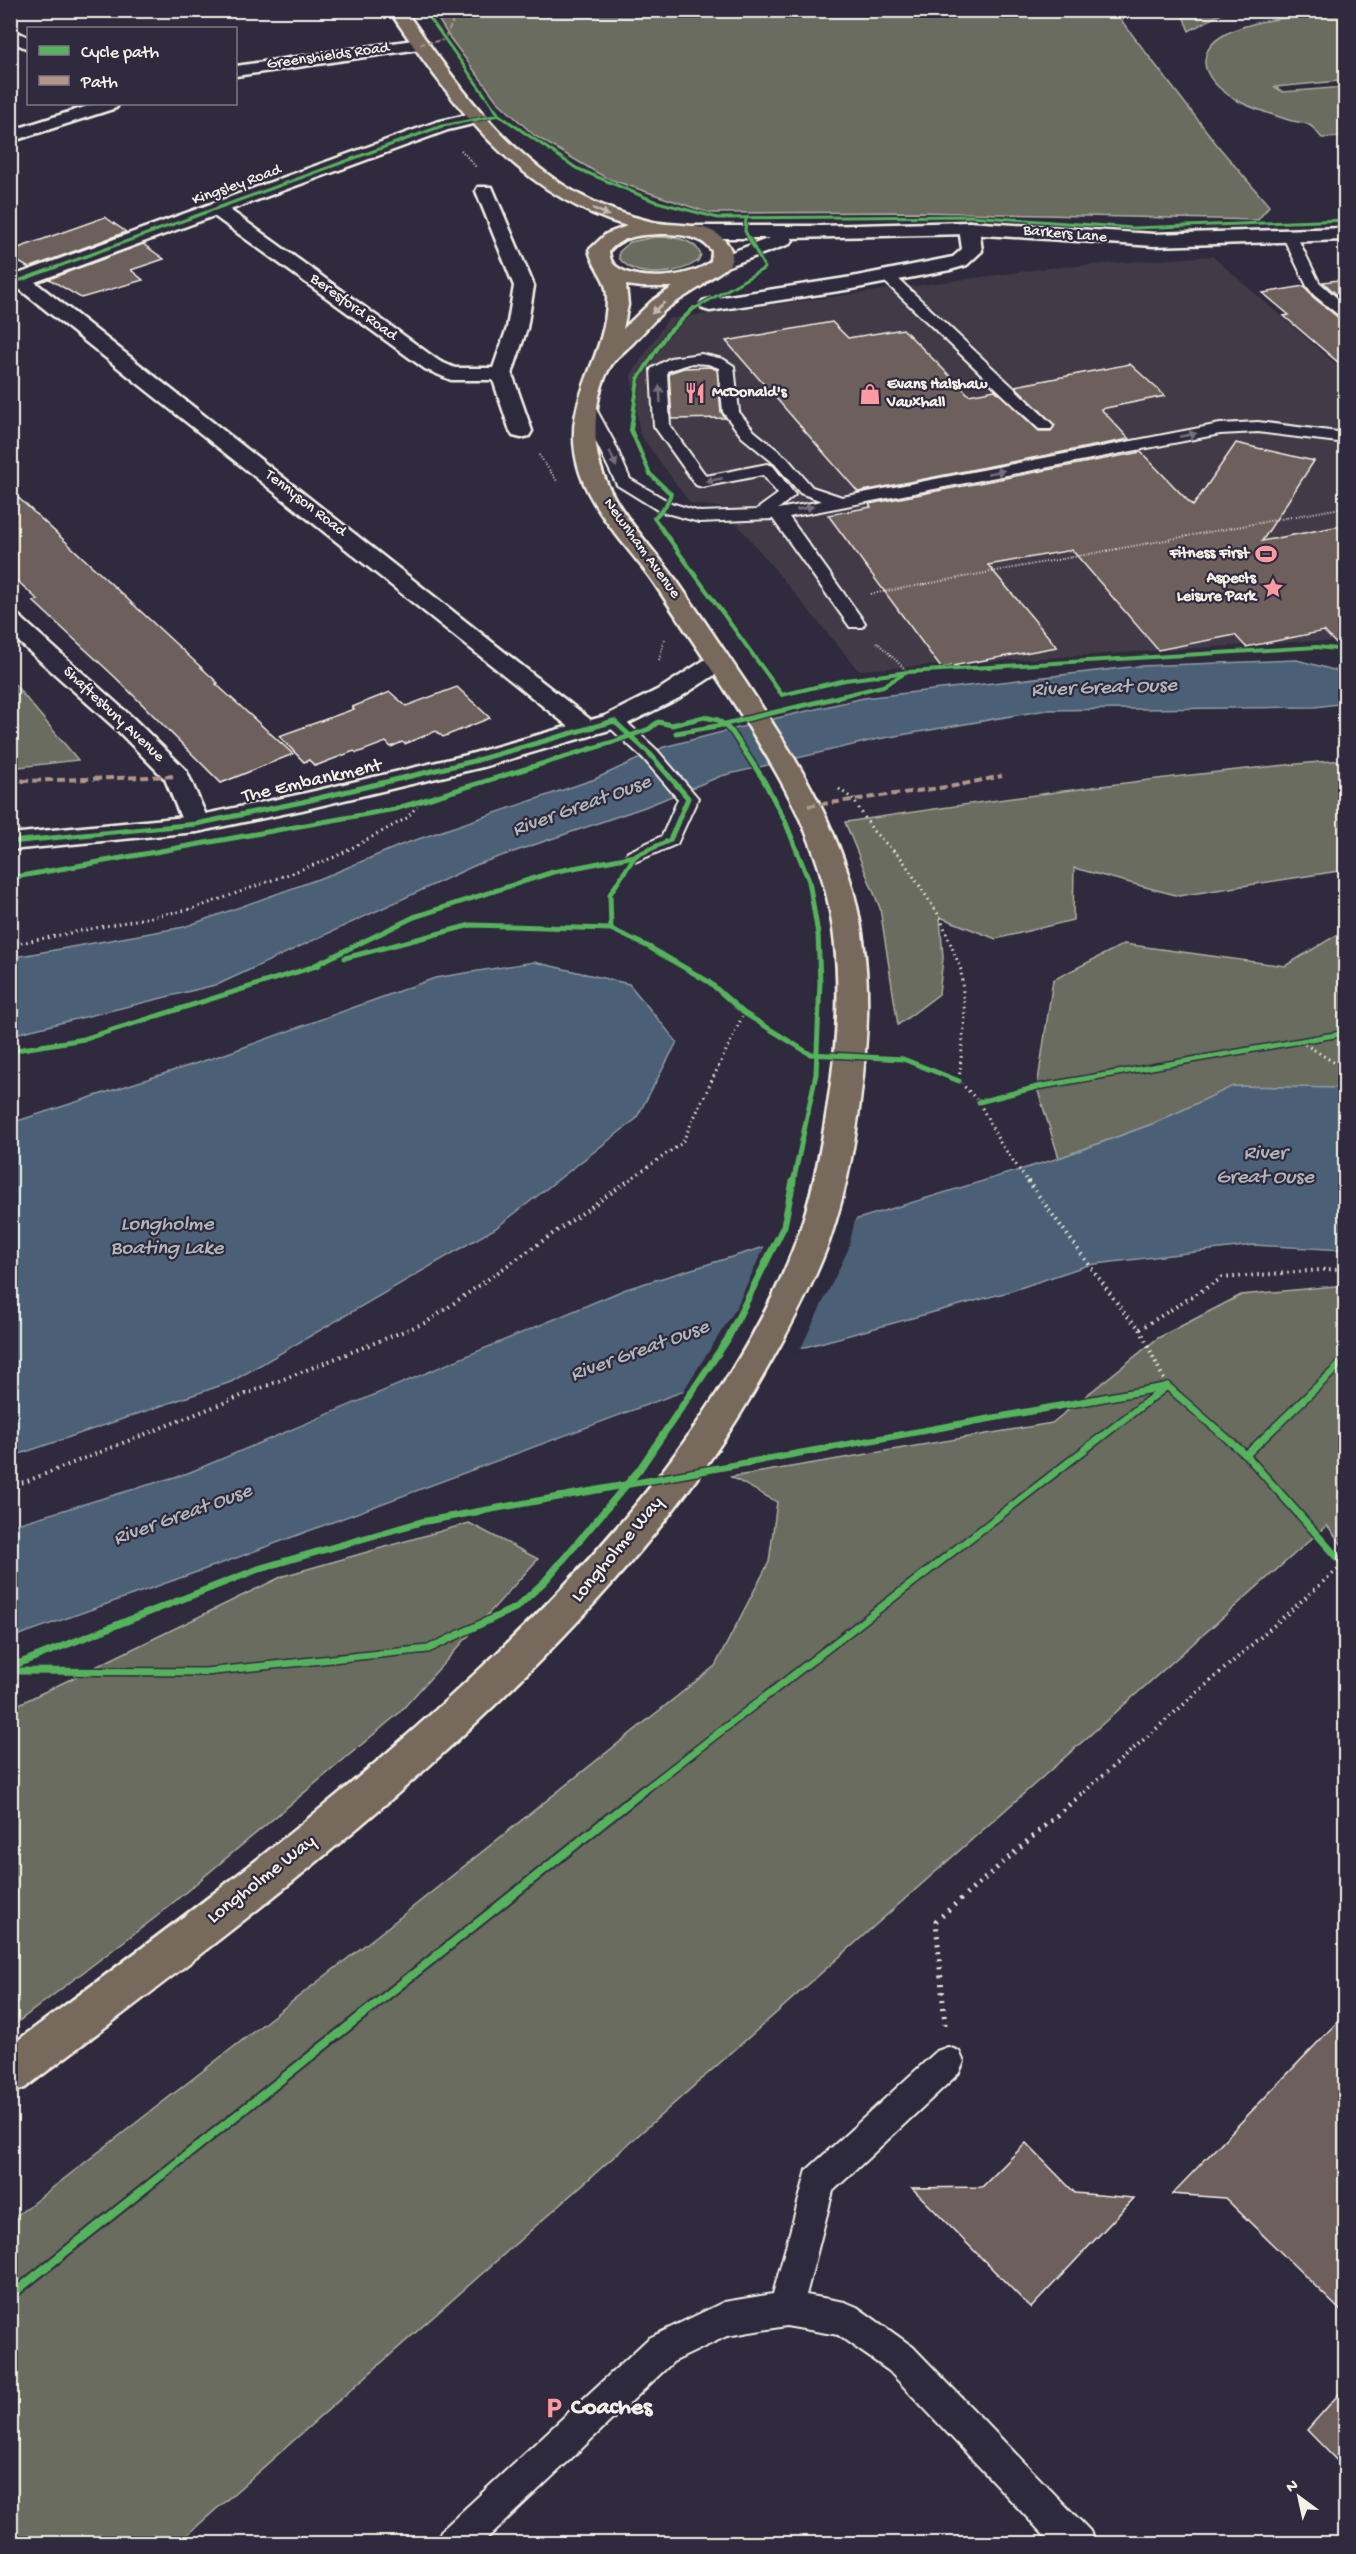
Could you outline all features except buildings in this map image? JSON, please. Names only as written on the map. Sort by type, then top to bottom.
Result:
[{"type":"main road","points":[[397,10],[475,118],[505,149],[552,188],[618,219],[654,228],[695,232],[716,242],[723,256],[713,269],[676,282],[642,281],[613,273],[603,267],[587,240]]},
{"type":"main road","points":[[552,188],[575,221]]},
{"type":"main road","points":[[598,259],[599,250],[612,238],[624,233],[654,228]]},
{"type":"main road","name":"Newnham Avenue","points":[[604,360],[660,305],[713,269]]},
{"type":"main road","name":"Newnham Avenue","points":[[613,273],[620,296],[604,360],[587,406],[585,440],[588,459],[600,492],[655,567],[718,662]]},
{"type":"main road","name":"Longholme Way","points":[[10,2073],[317,1837],[395,1773],[474,1701],[579,1598],[690,1463],[761,1351],[792,1292],[816,1230],[838,1139],[853,1029],[852,979],[840,893],[828,853],[808,806],[750,707],[718,662]]},
{"type":"street","points":[[10,34],[27,43]]},
{"type":"street","name":"Greenshields Road","points":[[237,71],[420,44]]},
{"type":"street","points":[[10,137],[107,105]]},
{"type":"street","name":"Kingsley Road","points":[[16,282],[442,126],[475,118]]},
{"type":"street","points":[[485,191],[524,286],[517,328],[501,374],[521,431]]},
{"type":"street","name":"Beresford Road","points":[[215,208],[432,365],[452,374],[501,374]]},
{"type":"street","points":[[710,305],[887,276],[960,261],[972,251],[969,228]]},
{"type":"street","name":"Barkers Lane","points":[[695,232],[820,232],[969,228],[1154,240],[1346,234]]},
{"type":"street","name":"Barkers Lane","points":[[713,269],[763,245],[820,232]]},
{"type":"street","name":"Tennyson Road","points":[[16,282],[587,729]]},
{"type":"street","name":"Shaftesbury Avenue","points":[[10,621],[124,723],[177,776],[196,824]]},
{"type":"street","name":"The Embankment","points":[[10,842],[196,824],[302,802],[440,769],[614,721],[669,693],[718,662]]},
{"type":"lane","points":[[1289,235],[1312,283],[1319,292],[1346,314]]},
{"type":"lane","points":[[887,276],[1045,426]]},
{"type":"lane","points":[[758,516],[787,495],[767,469],[702,482],[662,426],[659,369],[680,359],[703,358],[718,361],[726,366],[731,412],[748,434],[781,461],[806,490],[841,501]]},
{"type":"lane","points":[[587,406],[623,482],[666,507],[699,517],[778,514],[1220,429],[1258,427],[1346,438]]},
{"type":"lane","points":[[778,514],[856,623]]},
{"type":"lane","points":[[614,721],[650,754],[688,798],[670,840],[635,856]]},
{"type":"lane","points":[[786,2310],[819,2182],[948,2062]]},
{"type":"lane","points":[[454,2544],[661,2350],[724,2319],[786,2310],[845,2319],[901,2359],[1077,2544]]},
{"type":"path","points":[[840,600],[1346,507]]},
{"type":"path","points":[[856,623],[908,672]]},
{"type":"path","points":[[898,675],[920,671]]},
{"type":"path","points":[[834,785],[853,800],[874,832],[902,859],[940,917],[961,970],[965,1016],[959,1081]]},
{"type":"path","points":[[404,806],[422,800]]},
{"type":"path","points":[[10,945],[196,908],[335,857],[406,818],[422,800]]},
{"type":"path","points":[[735,1005],[754,1019]]},
{"type":"path","points":[[10,1484],[25,1482],[427,1322],[682,1143],[744,1013]]},
{"type":"path","points":[[1289,1043],[1312,1039]]},
{"type":"path","points":[[1300,1041],[1346,1070]]},
{"type":"path","points":[[948,1076],[959,1081],[979,1102],[999,1141],[1125,1314],[1140,1329],[1167,1386],[1176,1394]]},
{"type":"path","points":[[979,1102],[991,1099]]},
{"type":"path","points":[[1140,1329],[1222,1278],[1346,1268]]},
{"type":"path","points":[[1156,1391],[1167,1386]]},
{"type":"path","points":[[948,2062],[936,1921],[1345,1565],[1336,1556]]},
{"type":"shaded area","points":[[1212,256],[1345,372],[1345,642],[1307,641],[858,670],[724,508],[690,503],[640,434],[631,375],[668,319],[1049,268]]},
{"type":"green space","points":[[1181,10],[1226,11],[1189,31]]},
{"type":"green space","points":[[433,11],[1114,11],[1218,146],[1269,206],[1258,220],[918,212],[709,213],[606,178],[535,136],[497,101]]},
{"type":"green space","points":[[1345,13],[1345,87],[1345,137],[1322,138],[1313,127],[1307,124],[1256,109],[1231,97],[1208,74],[1205,63],[1209,48],[1222,36],[1241,27],[1287,18]],"holes":[[[1339,81],[1345,87],[1283,92],[1275,87]]]},
{"type":"green space","points":[[655,237],[688,241],[698,249],[701,255],[698,261],[690,266],[680,270],[657,273],[636,270],[619,258],[619,252],[630,242]]},
{"type":"green space","points":[[11,680],[78,760],[11,768]]},
{"type":"green space","points":[[1345,760],[1345,870],[1179,896],[1074,868],[1073,920],[996,939],[940,917],[943,958],[939,994],[898,1025],[880,908],[845,822],[1157,779]]},
{"type":"green space","points":[[1345,930],[1345,1093],[1339,1088],[1233,1087],[1155,1123],[1059,1158],[1037,1088],[1053,980],[1124,944],[1285,966]]},
{"type":"green space","points":[[1345,1285],[1345,1549],[1327,1525],[178,2543],[11,2543],[11,2220],[379,1934],[715,1666],[769,1562],[777,1502],[731,1477],[1052,1423],[1158,1338],[1241,1295]]},
{"type":"green space","points":[[469,1523],[538,1559],[398,1714],[156,1917],[11,2027],[11,1708],[283,1576]]},
{"type":"water","name":"River Great Ouse","points":[[1297,660],[1345,673],[1345,703],[1315,707],[1046,710],[878,739],[721,776],[645,807],[478,864],[219,984],[11,1035],[10,958],[184,927],[332,874],[401,845],[595,779],[664,747],[864,698],[1139,666]]},
{"type":"water","name":"Longholme Boating Lake","points":[[534,962],[629,984],[677,1042],[636,1119],[496,1228],[231,1382],[11,1457],[11,1123],[225,1054],[435,978]]},
{"type":"water","name":"River Great Ouse","points":[[1233,1086],[1339,1088],[1345,1093],[1345,1250],[1253,1245],[1088,1265],[1008,1292],[794,1350],[228,1561],[11,1638],[10,1526],[188,1473],[626,1289],[1059,1158],[1155,1123]]},
{"type":"pier","points":[[856,1216],[848,1250],[799,1352],[680,1396],[735,1310],[766,1243]]},
{"type":"marked path","points":[[420,44],[444,40],[458,10]]},
{"type":"marked path","points":[[10,776],[24,781],[177,776]]},
{"type":"marked path","points":[[808,806],[954,786],[1002,776]]},
{"type":"cycle path","points":[[424,10],[499,115],[576,168],[654,201],[718,218],[971,216],[1133,228],[1346,220]]},
{"type":"cycle path","points":[[10,284],[442,126],[499,115]]},
{"type":"cycle path","points":[[746,218],[745,231],[765,268],[693,309],[666,335],[638,379],[631,430],[650,474],[671,494],[665,507],[654,518],[782,695],[845,680],[908,672],[1317,647],[1346,650]]},
{"type":"cycle path","points":[[676,733],[717,726],[883,686],[902,675]]},
{"type":"cycle path","points":[[10,878],[395,809],[613,742],[649,729],[658,722],[672,725],[704,717],[718,720],[732,732],[763,779],[785,821],[809,881],[818,934],[820,982],[816,1074],[784,1226],[727,1340],[639,1470],[545,1581],[517,1607],[428,1649],[205,1672],[10,1671]]},
{"type":"cycle path","points":[[10,842],[196,824],[302,802],[474,761],[614,721],[650,754],[688,798],[670,840],[635,856],[553,872],[414,917],[311,967]]},
{"type":"cycle path","points":[[635,856],[610,894],[611,929],[649,947],[709,982],[744,1013],[810,1054],[903,1059],[959,1081]]},
{"type":"cycle path","points":[[345,958],[471,925],[611,929]]},
{"type":"cycle path","points":[[10,1051],[84,1039],[319,965]]},
{"type":"cycle path","points":[[979,1102],[1037,1087],[1346,1033]]},
{"type":"cycle path","points":[[1246,1455],[1346,1359]]},
{"type":"cycle path","points":[[1167,1386],[1246,1455],[1346,1567]]},
{"type":"cycle path","points":[[10,2296],[610,1816],[1167,1386]]},
{"type":"cycle path","points":[[10,1667],[261,1568],[421,1522],[1164,1387]]},
{"type":"place","name":"McDonald's","points":[[695,393]]},
{"type":"place","name":"Evans Halshaw Vauxhall","points":[[870,394]]},
{"type":"place","name":"Fitness First","points":[[1266,554]]},
{"type":"place","name":"Aspects Leisure Park","points":[[1273,588]]},
{"type":"place","name":"Coaches","points":[[554,2408]]}]
